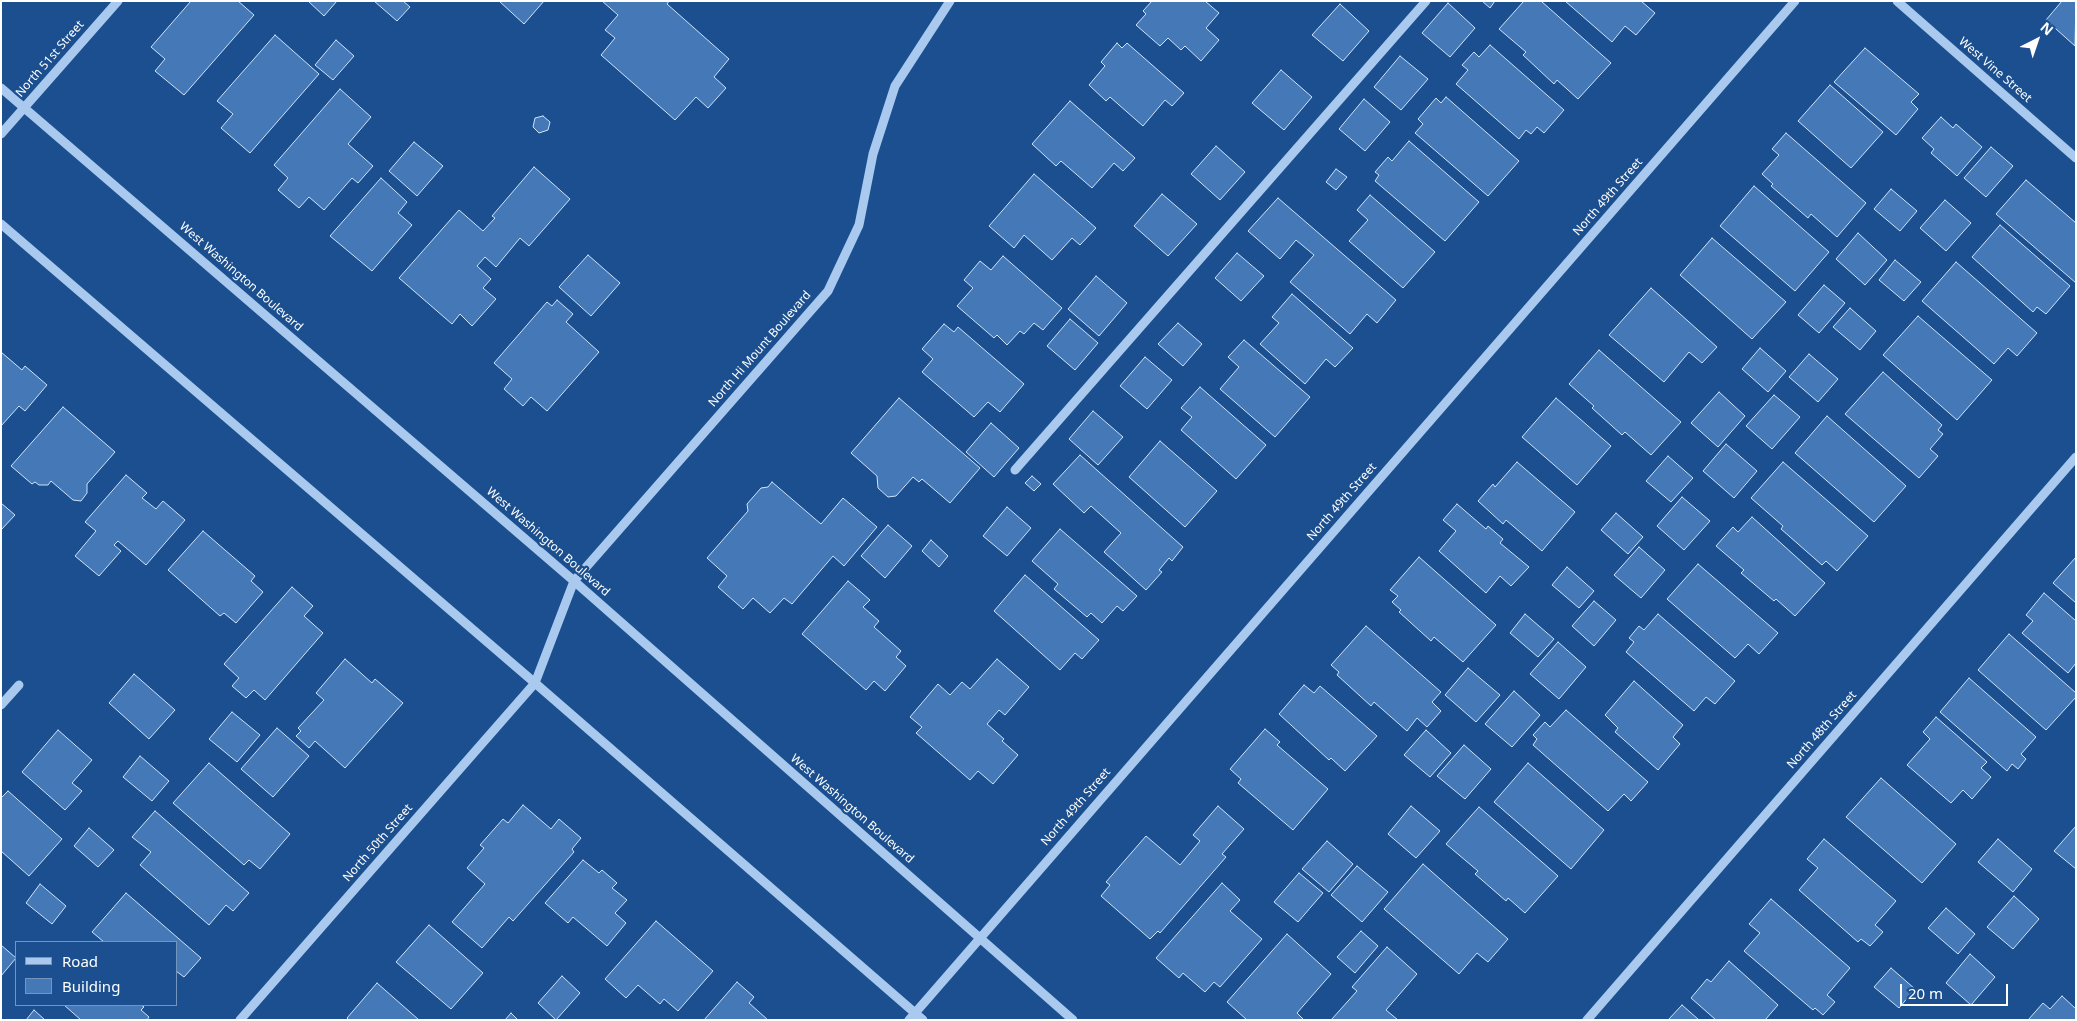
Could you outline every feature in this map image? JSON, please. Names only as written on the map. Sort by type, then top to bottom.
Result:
[{"type":"street","name":"North 51st Street","points":[[1,134],[118,1]]},
{"type":"street","name":"North Hi Mount Boulevard","points":[[535,683],[574,581],[828,291],[859,226],[874,154],[895,86],[950,1]]},
{"type":"street","points":[[1014,470],[1426,1]]},
{"type":"street","name":"North 49th Street","points":[[912,1016],[1795,1]]},
{"type":"street","name":"West Vine Street","points":[[1897,1],[2076,158]]},
{"type":"street","name":"West Washington Boulevard","points":[[1,88],[574,581],[1073,1020]]},
{"type":"street","points":[[1,224],[535,683],[912,1016],[923,1020]]},
{"type":"street","name":"North 48th Street","points":[[1587,1020],[2076,457]]},
{"type":"street","name":"North 50th Street","points":[[240,1020],[535,683]]},
{"type":"street","points":[[1,705],[18,685]]},
{"type":"building","points":[[191,1],[238,1],[254,15],[184,95],[155,71],[165,59],[151,47]]},
{"type":"building","points":[[308,1],[337,1],[324,16]]},
{"type":"building","points":[[374,1],[403,1],[410,7],[397,21]]},
{"type":"building","points":[[499,1],[544,1],[524,24]]},
{"type":"building","points":[[602,1],[669,1],[667,4],[729,59],[714,77],[726,88],[708,108],[696,97],[675,120],[601,55],[615,38],[605,30],[618,15]]},
{"type":"building","points":[[1152,1],[1205,1],[1219,13],[1206,28],[1219,40],[1201,61],[1185,46],[1181,50],[1168,38],[1160,46],[1136,25],[1146,14],[1143,11]]},
{"type":"building","points":[[1482,1],[1495,1],[1490,8]]},
{"type":"building","points":[[1524,1],[1541,1],[1611,63],[1578,99],[1557,80],[1554,84],[1523,55],[1526,52],[1499,29]]},
{"type":"building","points":[[1565,1],[1641,1],[1655,13],[1636,35],[1625,26],[1612,42]]},
{"type":"building","points":[[2062,1],[2076,1],[2075,46],[2046,20]]},
{"type":"building","points":[[1448,3],[1475,28],[1450,57],[1422,33]]},
{"type":"building","points":[[1340,4],[1369,31],[1343,61],[1312,35]]},
{"type":"building","points":[[275,35],[319,74],[250,153],[221,128],[233,114],[217,101]]},
{"type":"building","points":[[336,40],[354,56],[333,80],[315,65]]},
{"type":"building","points":[[1117,43],[1122,48],[1127,43],[1184,93],[1172,106],[1165,100],[1143,126],[1110,97],[1106,101],[1089,85],[1105,66],[1101,62]]},
{"type":"building","points":[[1490,45],[1564,110],[1544,133],[1537,127],[1531,134],[1526,130],[1519,139],[1456,84],[1468,70],[1462,65],[1474,52],[1479,57]]},
{"type":"building","points":[[1865,48],[1919,94],[1911,102],[1918,109],[1896,135],[1834,82]]},
{"type":"building","points":[[1400,56],[1428,79],[1401,110],[1374,87]]},
{"type":"building","points":[[1281,70],[1312,97],[1284,130],[1252,103]]},
{"type":"building","points":[[1830,85],[1883,132],[1851,168],[1798,121]]},
{"type":"building","points":[[340,89],[371,117],[348,144],[373,166],[358,183],[352,178],[324,210],[309,197],[299,208],[278,190],[288,178],[274,165]]},
{"type":"building","points":[[1446,97],[1519,161],[1488,196],[1415,133],[1423,124],[1418,119],[1436,98],[1441,103]]},
{"type":"building","points":[[1364,99],[1390,122],[1365,151],[1339,129]]},
{"type":"building","points":[[1070,101],[1135,158],[1123,171],[1114,163],[1092,188],[1061,161],[1056,166],[1032,144]]},
{"type":"building","points":[[543,116],[550,122],[548,130],[539,133],[533,127],[535,118]]},
{"type":"building","points":[[1941,117],[1953,128],[1956,124],[1982,147],[1957,176],[1931,153],[1934,149],[1922,138]]},
{"type":"building","points":[[1786,133],[1866,203],[1837,237],[1811,214],[1808,218],[1771,186],[1773,184],[1762,174],[1779,155],[1772,149]]},
{"type":"building","points":[[1409,141],[1479,202],[1445,241],[1375,181],[1379,175],[1375,172],[1388,157],[1392,161]]},
{"type":"building","points":[[414,142],[443,166],[417,196],[389,171]]},
{"type":"building","points":[[1216,146],[1245,172],[1220,200],[1191,174]]},
{"type":"building","points":[[1991,147],[2013,166],[1986,197],[1964,178]]},
{"type":"building","points":[[534,167],[570,199],[529,246],[520,238],[496,267],[485,257],[477,266],[491,279],[483,288],[496,299],[472,326],[460,314],[452,324],[399,278],[459,210],[483,231],[495,218],[492,216]]},
{"type":"building","points":[[1336,169],[1347,177],[1336,190],[1326,182]]},
{"type":"building","points":[[1034,174],[1096,228],[1080,245],[1072,238],[1052,260],[1024,235],[1014,248],[989,226]]},
{"type":"building","points":[[381,178],[407,202],[398,213],[412,225],[372,271],[330,236]]},
{"type":"building","points":[[2026,180],[2076,223],[2076,283],[1996,214]]},
{"type":"building","points":[[1754,186],[1829,252],[1795,291],[1720,226]]},
{"type":"building","points":[[1891,189],[1917,211],[1900,231],[1874,209]]},
{"type":"building","points":[[1162,194],[1197,224],[1168,256],[1134,226]]},
{"type":"building","points":[[1370,195],[1435,252],[1403,288],[1349,241],[1368,220],[1357,210]]},
{"type":"building","points":[[1278,198],[1396,300],[1377,323],[1367,314],[1350,334],[1290,282],[1314,255],[1296,240],[1280,259],[1248,231]]},
{"type":"building","points":[[1945,200],[1971,223],[1946,251],[1920,228]]},
{"type":"building","points":[[2000,225],[2070,286],[2046,314],[2037,307],[2033,312],[1972,257]]},
{"type":"building","points":[[1858,233],[1887,260],[1865,285],[1836,259]]},
{"type":"building","points":[[1712,238],[1786,302],[1752,339],[1680,275]]},
{"type":"building","points":[[1237,253],[1264,276],[1241,301],[1215,278]]},
{"type":"building","points":[[588,255],[620,283],[591,316],[559,287]]},
{"type":"building","points":[[1003,256],[1062,308],[1043,330],[1034,323],[1024,334],[1020,331],[1007,345],[997,335],[994,338],[957,306],[973,288],[964,280],[980,261],[991,270]]},
{"type":"building","points":[[1895,260],[1921,282],[1904,301],[1879,280]]},
{"type":"building","points":[[1956,262],[2037,333],[2017,356],[2008,348],[1994,364],[1922,301]]},
{"type":"building","points":[[1096,276],[1127,303],[1099,336],[1068,309]]},
{"type":"building","points":[[1824,285],[1845,303],[1819,333],[1798,315]]},
{"type":"building","points":[[1651,288],[1717,347],[1702,363],[1689,352],[1664,382],[1609,335]]},
{"type":"building","points":[[1292,294],[1353,348],[1335,367],[1326,359],[1305,384],[1260,344],[1279,323],[1272,317]]},
{"type":"building","points":[[557,300],[573,314],[566,322],[599,352],[547,411],[531,397],[523,406],[504,389],[512,379],[494,363],[547,302],[552,306]]},
{"type":"building","points":[[1850,308],[1876,331],[1860,350],[1833,327]]},
{"type":"building","points":[[1918,316],[1992,380],[1957,420],[1883,355]]},
{"type":"building","points":[[1070,319],[1098,343],[1075,370],[1047,346]]},
{"type":"building","points":[[1178,323],[1202,344],[1183,366],[1158,344]]},
{"type":"building","points":[[944,324],[954,332],[958,327],[1024,384],[1000,412],[988,402],[974,417],[922,372],[933,359],[922,349]]},
{"type":"building","points":[[1244,340],[1310,397],[1275,437],[1220,389],[1239,367],[1228,357]]},
{"type":"building","points":[[1760,348],[1786,371],[1768,392],[1742,369]]},
{"type":"building","points":[[1599,350],[1681,422],[1651,455],[1625,432],[1622,435],[1569,384]]},
{"type":"building","points":[[1,352],[22,370],[25,366],[47,385],[25,411],[19,406],[1,426]]},
{"type":"building","points":[[1809,354],[1838,379],[1818,402],[1789,377]]},
{"type":"building","points":[[1145,357],[1172,380],[1147,409],[1120,386]]},
{"type":"building","points":[[1883,372],[1942,425],[1938,430],[1943,434],[1930,449],[1938,456],[1919,478],[1845,414]]},
{"type":"building","points":[[1200,387],[1266,445],[1236,479],[1181,430],[1192,417],[1181,408]]},
{"type":"building","points":[[1719,392],[1745,416],[1718,447],[1691,423]]},
{"type":"building","points":[[1774,395],[1800,417],[1772,449],[1746,426]]},
{"type":"building","points":[[899,398],[980,468],[950,503],[922,479],[919,482],[913,477],[896,496],[888,497],[878,488],[877,476],[851,453]]},
{"type":"building","points":[[1556,398],[1611,446],[1577,485],[1522,437]]},
{"type":"building","points":[[63,407],[115,452],[87,484],[87,493],[81,501],[73,500],[51,481],[48,485],[39,485],[35,482],[32,484],[11,466]]},
{"type":"building","points":[[1093,411],[1123,437],[1098,465],[1069,439]]},
{"type":"building","points":[[1827,416],[1906,486],[1874,522],[1795,453]]},
{"type":"building","points":[[991,423],[1019,448],[994,477],[966,452]]},
{"type":"building","points":[[1160,441],[1217,491],[1185,527],[1129,477]]},
{"type":"building","points":[[1726,444],[1757,471],[1734,498],[1703,471]]},
{"type":"building","points":[[1080,455],[1183,547],[1172,561],[1169,558],[1159,570],[1162,572],[1146,590],[1104,552],[1121,533],[1091,506],[1084,513],[1053,484]]},
{"type":"building","points":[[1668,456],[1693,478],[1671,502],[1646,481]]},
{"type":"building","points":[[1517,462],[1575,512],[1542,551],[1506,520],[1503,524],[1478,501],[1493,484],[1495,487]]},
{"type":"building","points":[[1783,462],[1868,536],[1837,571],[1826,561],[1822,565],[1781,529],[1783,526],[1751,498]]},
{"type":"building","points":[[126,475],[147,493],[142,498],[156,509],[163,501],[185,520],[146,565],[118,541],[114,545],[121,551],[99,576],[75,556],[96,531],[85,522]]},
{"type":"building","points":[[1032,476],[1041,484],[1034,491],[1025,483]]},
{"type":"building","points":[[772,482],[821,524],[843,498],[877,527],[844,566],[833,556],[792,604],[784,598],[770,613],[753,598],[743,609],[718,587],[727,576],[707,558],[748,511],[747,504],[761,488],[768,487]]},
{"type":"building","points":[[1682,497],[1710,521],[1684,550],[1657,526]]},
{"type":"building","points":[[1,503],[15,515],[1,530]]},
{"type":"building","points":[[1457,504],[1486,529],[1488,526],[1503,539],[1500,543],[1529,567],[1511,586],[1500,576],[1486,593],[1439,551],[1456,531],[1443,520]]},
{"type":"building","points":[[1007,507],[1031,528],[1007,556],[983,536]]},
{"type":"building","points":[[1616,513],[1643,537],[1628,554],[1601,530]]},
{"type":"building","points":[[1752,517],[1825,583],[1795,616],[1741,573],[1744,570],[1716,546],[1733,527],[1738,532]]},
{"type":"building","points":[[888,525],[912,546],[885,578],[861,556]]},
{"type":"building","points":[[1060,529],[1137,596],[1123,611],[1117,606],[1102,623],[1091,613],[1087,617],[1054,589],[1058,584],[1032,561]]},
{"type":"building","points":[[203,531],[255,576],[251,581],[263,592],[236,623],[224,613],[220,616],[168,570]]},
{"type":"building","points":[[931,540],[948,556],[939,567],[922,551]]},
{"type":"building","points":[[1639,547],[1665,570],[1641,598],[1614,575]]},
{"type":"building","points":[[1419,557],[1496,625],[1463,662],[1434,637],[1431,641],[1399,612],[1401,610],[1392,602],[1398,596],[1390,590]]},
{"type":"building","points":[[2076,557],[2076,603],[2053,583]]},
{"type":"building","points":[[1698,564],[1778,633],[1759,654],[1748,644],[1735,658],[1667,599]]},
{"type":"building","points":[[1567,567],[1594,591],[1579,608],[1552,585]]},
{"type":"building","points":[[1025,575],[1099,640],[1082,659],[1075,653],[1060,670],[994,611]]},
{"type":"building","points":[[848,581],[870,600],[863,607],[879,621],[874,627],[901,651],[896,657],[906,666],[885,691],[874,681],[866,690],[802,634]]},
{"type":"building","points":[[292,587],[313,606],[304,616],[323,633],[265,700],[254,690],[246,698],[232,686],[239,678],[224,664]]},
{"type":"building","points":[[2044,593],[2076,621],[2076,663],[2068,673],[2022,633],[2033,621],[2026,615]]},
{"type":"building","points":[[1594,601],[1616,620],[1594,646],[1572,626]]},
{"type":"building","points":[[1525,614],[1554,639],[1538,657],[1510,633]]},
{"type":"building","points":[[1658,614],[1735,681],[1715,704],[1706,697],[1694,711],[1626,652],[1634,642],[1629,638],[1639,626],[1644,630]]},
{"type":"building","points":[[1366,626],[1441,692],[1432,702],[1441,711],[1427,727],[1417,718],[1407,731],[1374,702],[1371,706],[1337,675],[1339,672],[1331,665]]},
{"type":"building","points":[[2009,634],[2076,693],[2076,697],[2046,730],[1978,670]]},
{"type":"building","points":[[1558,642],[1586,667],[1559,699],[1530,674]]},
{"type":"building","points":[[345,659],[372,683],[375,679],[403,703],[345,768],[315,741],[309,748],[296,736],[301,731],[298,728],[324,700],[316,693]]},
{"type":"building","points":[[997,659],[1029,687],[1005,715],[999,710],[987,724],[1018,755],[993,784],[978,771],[970,780],[916,733],[922,727],[910,717],[938,684],[950,695],[962,682],[970,689]]},
{"type":"building","points":[[1468,668],[1500,695],[1476,722],[1445,695]]},
{"type":"building","points":[[134,674],[175,710],[149,739],[109,703]]},
{"type":"building","points":[[1969,678],[2036,737],[2021,754],[2026,759],[2018,769],[2012,764],[2007,771],[1940,712]]},
{"type":"building","points":[[1634,681],[1683,725],[1673,737],[1680,744],[1658,770],[1615,732],[1618,728],[1605,715]]},
{"type":"building","points":[[1304,685],[1314,693],[1320,686],[1377,736],[1345,771],[1331,758],[1329,760],[1279,714]]},
{"type":"building","points":[[1514,691],[1540,715],[1512,747],[1485,724]]},
{"type":"building","points":[[1566,710],[1648,782],[1631,801],[1624,794],[1608,811],[1533,745],[1537,739],[1533,735],[1545,722],[1550,727]]},
{"type":"building","points":[[232,712],[260,735],[237,762],[209,739]]},
{"type":"building","points":[[1936,717],[1987,762],[1981,768],[1991,777],[1972,799],[1963,790],[1951,803],[1907,765],[1930,739],[1923,732]]},
{"type":"building","points":[[277,728],[309,756],[273,797],[241,769]]},
{"type":"building","points":[[1265,729],[1280,742],[1277,745],[1328,789],[1293,830],[1238,783],[1241,779],[1230,769]]},
{"type":"building","points":[[58,730],[92,760],[72,783],[82,791],[65,810],[22,772]]},
{"type":"building","points":[[1426,730],[1451,753],[1430,777],[1404,755]]},
{"type":"building","points":[[1464,745],[1491,769],[1465,799],[1437,776]]},
{"type":"building","points":[[140,756],[169,781],[152,801],[123,777]]},
{"type":"building","points":[[209,763],[290,834],[260,869],[249,860],[244,865],[173,803]]},
{"type":"building","points":[[1528,763],[1604,830],[1571,869],[1494,802]]},
{"type":"building","points":[[1881,778],[1956,844],[1922,883],[1846,817]]},
{"type":"building","points":[[8,791],[62,839],[29,876],[1,851],[1,798]]},
{"type":"building","points":[[523,805],[551,829],[559,819],[581,838],[572,849],[574,852],[513,921],[509,917],[482,948],[452,922],[485,884],[467,868],[484,848],[480,845],[503,819],[508,823]]},
{"type":"building","points":[[1218,806],[1244,829],[1222,854],[1226,857],[1160,933],[1158,931],[1150,939],[1101,896],[1110,885],[1106,882],[1146,836],[1180,865],[1200,841],[1193,835]]},
{"type":"building","points":[[1411,806],[1440,831],[1416,858],[1388,834]]},
{"type":"building","points":[[1479,807],[1558,876],[1525,913],[1508,898],[1506,901],[1475,874],[1478,871],[1446,844]]},
{"type":"building","points":[[155,811],[249,893],[233,911],[226,905],[209,925],[140,865],[151,852],[132,837]]},
{"type":"building","points":[[2076,826],[2076,869],[2054,851]]},
{"type":"building","points":[[89,828],[114,850],[98,867],[74,846]]},
{"type":"building","points":[[1824,839],[1896,901],[1875,925],[1883,932],[1870,946],[1861,939],[1858,942],[1799,890],[1818,868],[1807,859]]},
{"type":"building","points":[[1998,839],[2032,869],[2013,892],[1978,862]]},
{"type":"building","points":[[1327,841],[1353,864],[1329,892],[1302,869]]},
{"type":"building","points":[[583,860],[599,873],[602,870],[617,883],[612,888],[627,900],[615,913],[626,923],[607,946],[573,917],[568,923],[545,903]]},
{"type":"building","points":[[1423,864],[1508,939],[1488,962],[1477,953],[1459,974],[1384,909]]},
{"type":"building","points":[[1357,866],[1388,892],[1362,922],[1331,895]]},
{"type":"building","points":[[1299,873],[1323,893],[1298,922],[1274,902]]},
{"type":"building","points":[[1222,883],[1240,900],[1230,911],[1262,939],[1220,987],[1214,982],[1205,992],[1183,973],[1179,978],[1156,958]]},
{"type":"building","points":[[40,884],[66,906],[52,924],[26,903]]},
{"type":"building","points":[[126,893],[201,958],[184,977],[178,972],[178,941],[103,941],[92,932]]},
{"type":"building","points":[[2014,896],[2039,919],[2013,949],[1987,927]]},
{"type":"building","points":[[1771,899],[1850,968],[1827,995],[1835,1002],[1823,1015],[1815,1008],[1813,1010],[1744,951],[1760,933],[1749,924]]},
{"type":"building","points":[[1946,908],[1975,934],[1958,954],[1928,928]]},
{"type":"building","points":[[656,921],[713,971],[678,1011],[664,999],[660,1004],[638,985],[626,998],[605,979]]},
{"type":"building","points":[[429,925],[483,973],[451,1009],[396,962]]},
{"type":"building","points":[[1361,931],[1378,946],[1355,973],[1337,957]]},
{"type":"building","points":[[1287,934],[1331,974],[1297,1013],[1304,1020],[1247,1020],[1227,1002]]},
{"type":"building","points":[[1,945],[15,959],[1,976]]},
{"type":"building","points":[[1387,947],[1417,974],[1386,1010],[1398,1020],[1331,1020],[1357,991],[1352,987]]},
{"type":"building","points":[[1970,954],[1995,977],[1971,1005],[1946,983]]},
{"type":"building","points":[[1729,961],[1778,1005],[1765,1020],[1716,1020],[1691,998],[1707,979],[1711,982]]},
{"type":"building","points":[[1891,968],[1915,989],[1899,1008],[1874,987]]},
{"type":"building","points":[[562,976],[580,993],[556,1020],[538,1003]]},
{"type":"building","points":[[737,982],[754,997],[749,1003],[768,1020],[704,1020]]},
{"type":"building","points":[[377,983],[419,1020],[349,1020],[347,1018]]},
{"type":"building","points":[[2062,996],[2076,1009],[2076,1020],[2028,1020],[2043,1003],[2050,1009]]},
{"type":"building","points":[[1682,1005],[1699,1020],[1668,1020]]},
{"type":"building","points":[[65,1006],[142,1006],[144,1007],[141,1010],[149,1017],[147,1020],[81,1020]]},
{"type":"building","points":[[34,1010],[45,1020],[26,1020]]},
{"type":"building","points":[[511,1013],[518,1020],[505,1020]]}]
